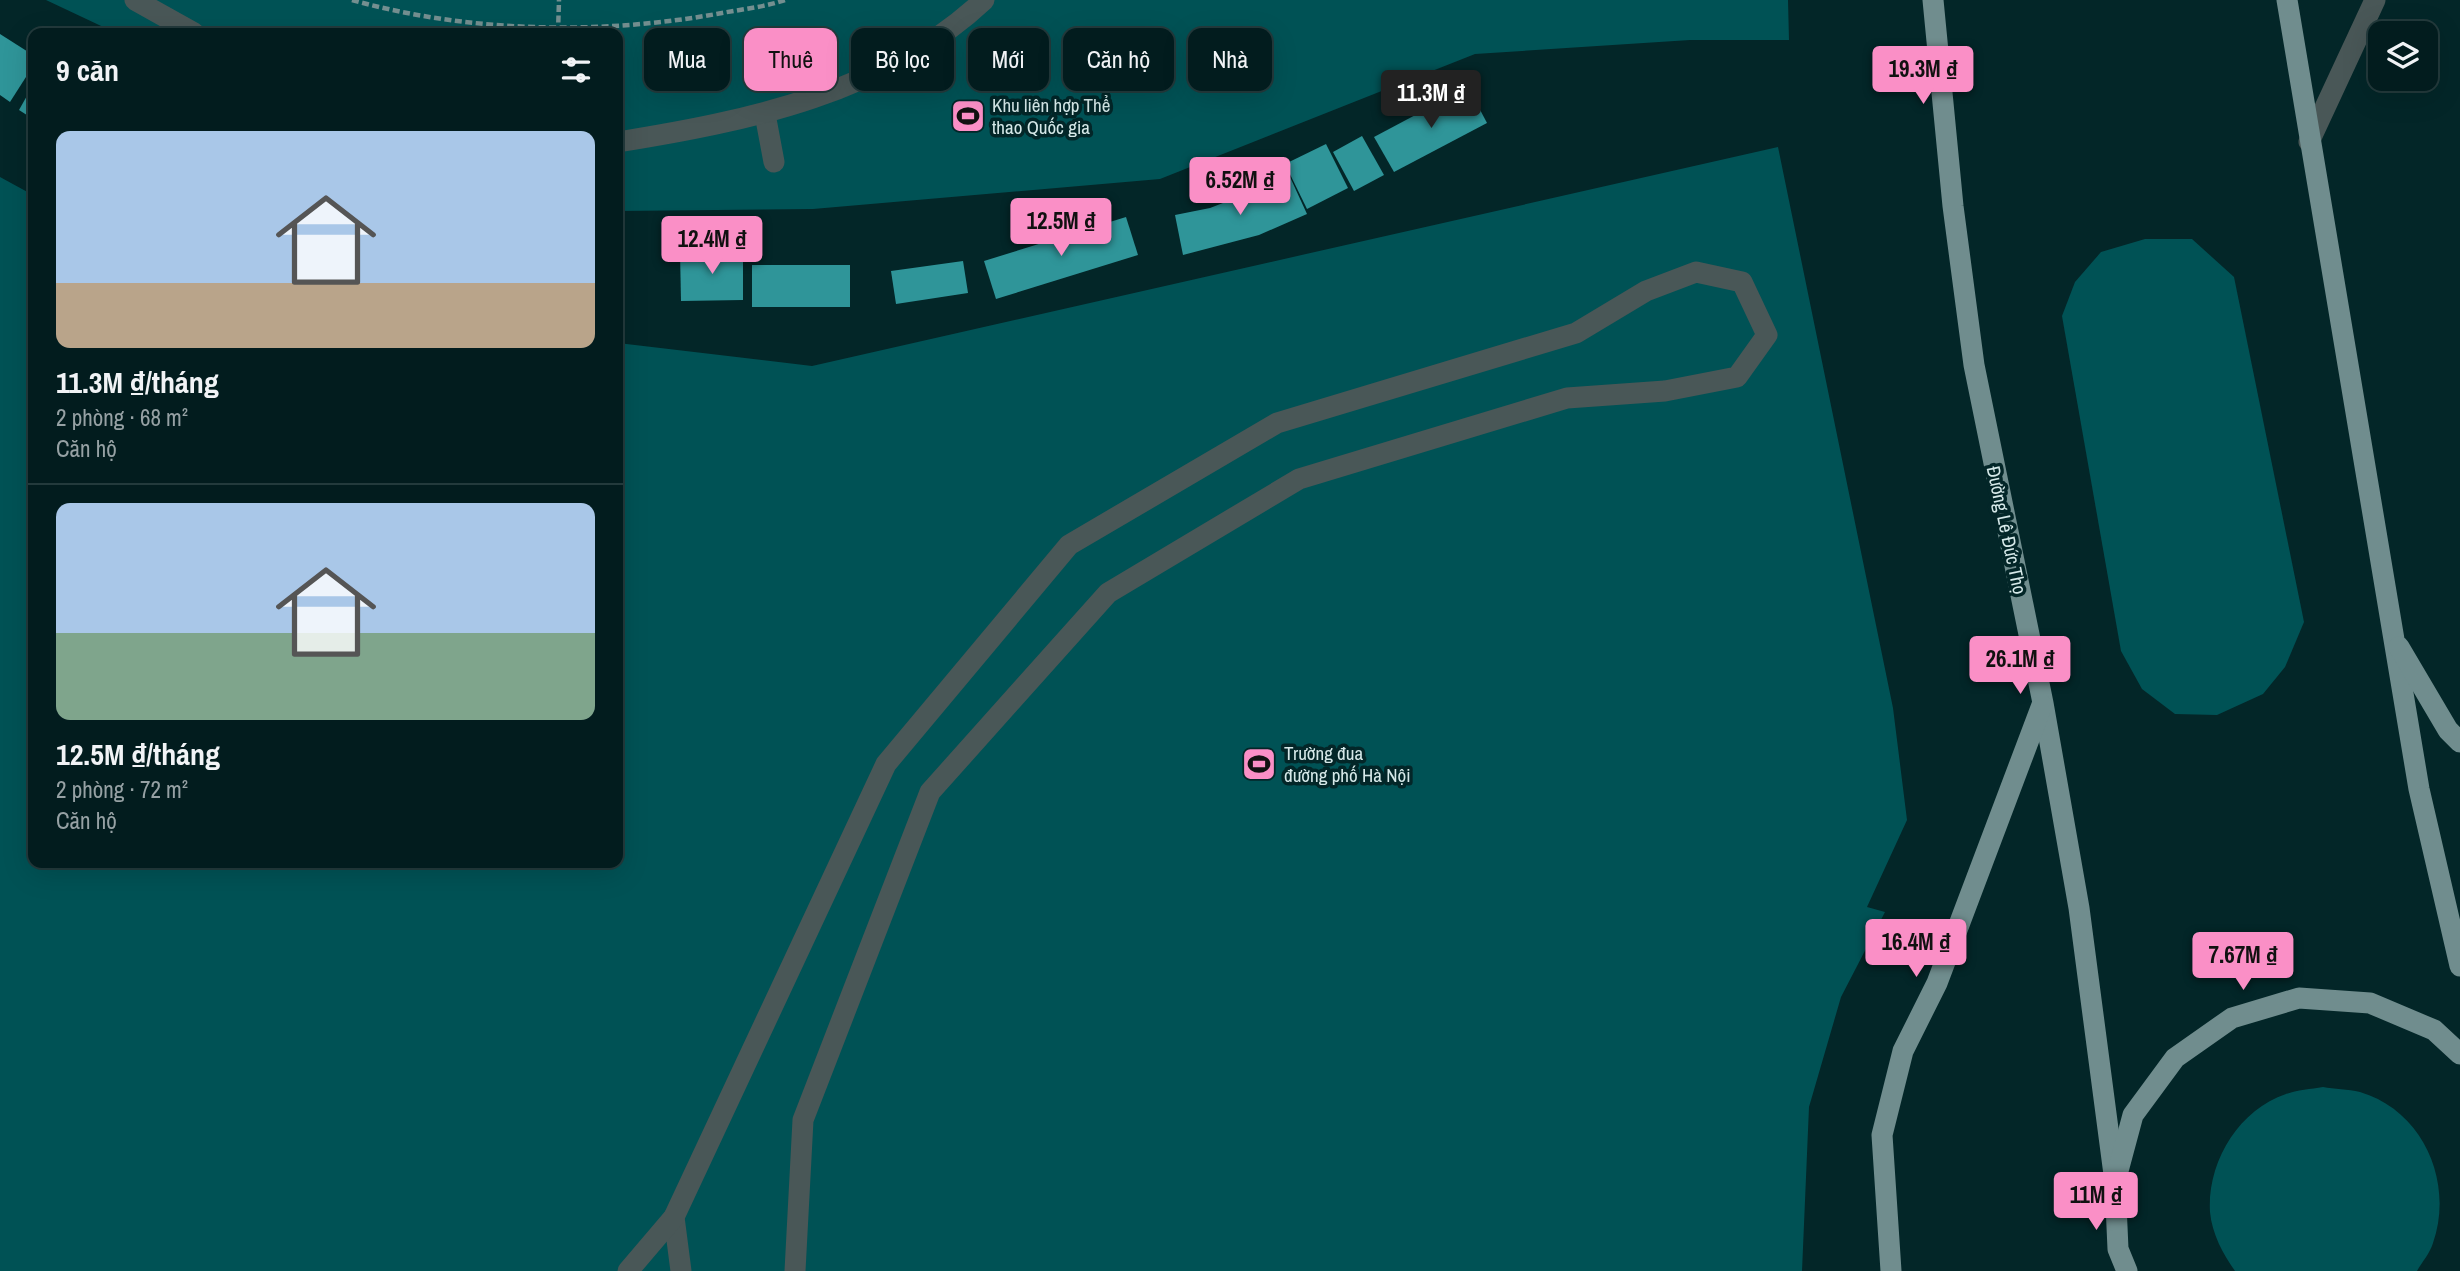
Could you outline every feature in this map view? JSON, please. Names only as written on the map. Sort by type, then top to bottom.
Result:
[{"type":"main road","name":"Đường Lê Đức Thọ","points":[[1933,0],[1953,206],[1974,365],[2043,703],[2079,908],[2115,1182]]},
{"type":"main road","points":[[2287,0],[2391,634],[2419,789],[2460,966]]},
{"type":"main road","points":[[2391,634],[2448,730],[2460,742]]},
{"type":"main road","points":[[1891,1271],[1882,1135],[1903,1051],[1937,983],[2043,703]]},
{"type":"main road","points":[[2127,1271],[2118,1249],[2115,1182],[2133,1115],[2175,1058],[2231,1018],[2299,998],[2370,1003],[2434,1030],[2460,1054]]},
{"type":"street","points":[[135,0],[185,28]]},
{"type":"street","points":[[623,141],[765,114],[866,79],[953,29],[984,0]]},
{"type":"street","points":[[2309,142],[2375,0]]},
{"type":"street","points":[[765,114],[774,162]]},
{"type":"street","points":[[628,1271],[674,1217],[886,764],[1069,545],[1277,423],[1577,333],[1646,291],[1696,272],[1742,282],[1767,335],[1737,377],[1665,391],[1567,398],[1299,479],[1108,593],[930,792],[803,1120],[795,1271]]},
{"type":"street","points":[[674,1217],[681,1271]]},
{"type":"path","points":[[352,0],[458,22],[585,28],[669,23],[785,0]]},
{"type":"path","points":[[558,26],[559,0]]},
{"type":"shaded area","name":"Khu liên hợp Thể thao Quốc gia","points":[[46,0],[1788,0],[1789,40],[1690,40],[1475,54],[1160,179],[813,209],[623,211],[623,28],[105,28]]},
{"type":"shaded area","name":"Trường đua đường phố Hà Nội","points":[[1778,147],[1893,708],[1907,820],[1867,907],[1885,912],[1841,997],[1809,1107],[1802,1271],[0,1271],[0,177],[28,192],[28,868],[623,868],[623,344],[812,366]]},
{"type":"shaded area","points":[[2145,239],[2192,239],[2234,277],[2304,622],[2285,667],[2263,694],[2217,715],[2175,714],[2142,689],[2121,651],[2062,316],[2075,282],[2101,252]]},
{"type":"shaded area","points":[[2323,1087],[2360,1092],[2382,1101],[2401,1115],[2417,1132],[2428,1152],[2436,1174],[2439,1220],[2432,1247],[2417,1271],[2235,1271],[2222,1251],[2211,1220],[2210,1194],[2220,1157],[2229,1141],[2253,1112],[2269,1102],[2290,1093]]},
{"type":"building","points":[[0,34],[28,52],[28,74],[10,102],[0,95]]},
{"type":"building","points":[[1468,87],[1487,123],[1394,172],[1374,137]]},
{"type":"building","points":[[28,94],[28,116],[19,110]]},
{"type":"building","points":[[1362,136],[1384,175],[1354,191],[1333,152]]},
{"type":"building","points":[[1326,144],[1348,188],[1307,209],[1285,164]]},
{"type":"building","points":[[1290,177],[1307,214],[1259,235],[1183,255],[1175,215],[1210,208]]},
{"type":"building","points":[[1126,217],[1138,255],[996,299],[984,261]]},
{"type":"building","points":[[680,251],[743,251],[743,300],[681,301]]},
{"type":"building","points":[[963,261],[968,293],[896,304],[891,271]]},
{"type":"building","points":[[752,265],[850,265],[850,307],[752,307]]},
{"type":"place","name":"Khu liên hợp Thể thao Quốc gia","points":[[968,116]]},
{"type":"place","name":"Trường đua đường phố Hà Nội","points":[[1259,764]]}]
